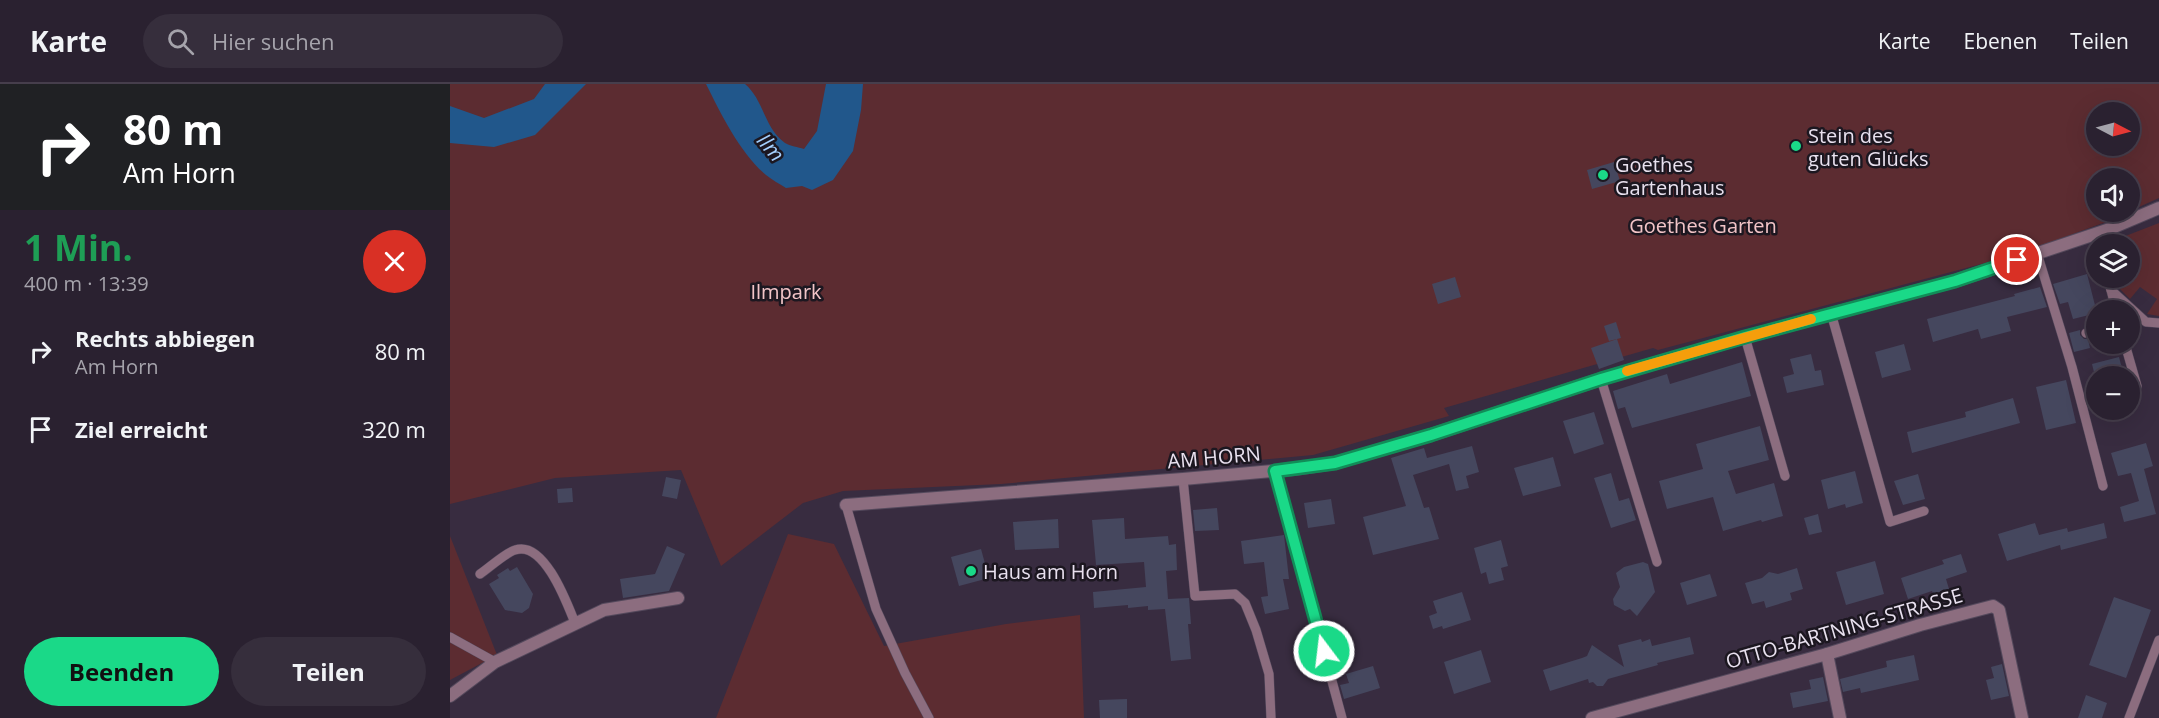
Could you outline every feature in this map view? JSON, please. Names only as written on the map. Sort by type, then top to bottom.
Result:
[{"type":"street","name":"AM HORN","points":[[846,505],[1183,479],[1335,463],[1431,435],[1601,379],[1831,313],[1955,281],[2107,230],[2159,208]]},
{"type":"street","points":[[450,696],[495,662],[604,610],[678,598]]},
{"type":"street","name":"OTTO-BARTNING-STRASSE","points":[[1592,718],[1993,606],[2000,610],[2022,718]]},
{"type":"street","points":[[1827,654],[1840,718]]},
{"type":"lane","points":[[2037,254],[2072,367],[2103,486]]},
{"type":"lane","points":[[2111,290],[2114,300]]},
{"type":"lane","points":[[2111,290],[2146,322],[2159,323]]},
{"type":"lane","points":[[1831,313],[1890,522],[1924,511]]},
{"type":"lane","points":[[1745,337],[1785,476]]},
{"type":"lane","points":[[1601,379],[1657,562]]},
{"type":"lane","points":[[1275,471],[1342,718]]},
{"type":"lane","points":[[1183,479],[1195,596],[1235,594],[1245,603],[1269,674],[1271,718]]},
{"type":"lane","points":[[846,505],[876,609],[905,673],[929,718]]},
{"type":"lane","points":[[480,574],[515,550],[527,550],[538,555],[561,589],[575,623]]},
{"type":"lane","points":[[450,637],[495,662]]},
{"type":"lane","points":[[2129,718],[2159,640]]},
{"type":"green space","name":"Ilmpark","points":[[450,84],[2159,84],[2159,198],[2140,207],[2140,168],[2086,168],[2086,222],[2106,222],[2015,255],[1658,350],[1653,348],[1444,408],[1449,416],[1313,455],[1001,484],[843,491],[803,503],[721,566],[681,470],[555,478],[450,504]]},
{"type":"green space","points":[[2159,223],[2159,316],[2147,314],[2157,299],[2140,287],[2140,234],[2131,234]]},
{"type":"green space","points":[[2119,288],[2139,288],[2130,299]]},
{"type":"green space","points":[[788,534],[834,544],[884,646],[1006,624],[1080,615],[1084,718],[716,718]]},
{"type":"green space","points":[[450,536],[497,655],[450,680]]},
{"type":"water","points":[[545,84],[586,84],[535,135],[494,147],[450,143],[450,106],[484,118],[534,99]]},
{"type":"water","name":"Ilm","points":[[706,84],[745,84],[756,98],[778,137],[787,144],[804,149],[817,131],[826,84],[863,84],[861,110],[853,151],[833,180],[812,190],[802,186],[786,188],[766,175],[748,156]]},
{"type":"building","name":"Goethes Gartenhaus","points":[[1614,162],[1620,181],[1592,189],[1587,170]]},
{"type":"building","points":[[2086,274],[2086,288],[2091,288],[2094,300],[2086,300],[2086,316],[2073,319],[2068,302],[2060,304],[2053,284]]},
{"type":"building","points":[[1455,277],[1461,297],[1438,304],[1432,284]]},
{"type":"building","points":[[2040,287],[2047,307],[2007,317],[2011,331],[1981,339],[1978,329],[1933,342],[1927,319],[2015,296],[2014,294]]},
{"type":"building","points":[[1616,322],[1621,338],[1609,341],[1604,326]]},
{"type":"building","points":[[2080,330],[2080,335],[2086,339],[2086,349],[2074,352],[2069,333]]},
{"type":"building","points":[[1617,339],[1624,360],[1599,369],[1591,348]]},
{"type":"building","points":[[1904,344],[1911,370],[1882,378],[1875,352]]},
{"type":"building","points":[[1811,354],[1815,371],[1821,370],[1824,385],[1787,393],[1783,377],[1794,374],[1790,359]]},
{"type":"building","points":[[2119,357],[2121,366],[2092,366],[2092,364]]},
{"type":"building","points":[[1742,362],[1751,396],[1632,428],[1625,407],[1618,409],[1613,391],[1667,374],[1670,384]]},
{"type":"building","points":[[2066,380],[2076,423],[2046,430],[2036,387]]},
{"type":"building","points":[[2013,398],[2020,423],[1912,453],[1907,432],[1966,417],[1965,412]]},
{"type":"building","points":[[1594,412],[1604,444],[1574,454],[1563,421]]},
{"type":"building","points":[[1760,426],[1769,460],[1728,471],[1736,494],[1774,483],[1783,516],[1723,531],[1713,497],[1667,509],[1659,481],[1703,469],[1696,444]]},
{"type":"building","points":[[2146,443],[2153,466],[2144,469],[2156,514],[2124,522],[2120,507],[2139,501],[2131,473],[2118,476],[2111,453]]},
{"type":"building","points":[[1472,446],[1479,472],[1466,476],[1469,488],[1456,491],[1449,464],[1413,475],[1424,508],[1429,507],[1439,539],[1373,555],[1363,517],[1406,506],[1391,458],[1424,448],[1427,458]]},
{"type":"building","points":[[1553,457],[1561,486],[1523,496],[1514,468]]},
{"type":"building","points":[[1855,471],[1863,503],[1846,508],[1845,504],[1828,509],[1821,480]]},
{"type":"building","points":[[1611,473],[1619,501],[1629,498],[1636,520],[1611,528],[1594,478]]},
{"type":"building","points":[[1918,474],[1925,499],[1903,505],[1894,481]]},
{"type":"building","points":[[666,477],[681,480],[677,499],[662,496]]},
{"type":"building","points":[[572,488],[573,502],[558,503],[557,489]]},
{"type":"building","points":[[1331,499],[1335,524],[1308,528],[1304,503]]},
{"type":"building","points":[[1217,508],[1219,530],[1195,531],[1193,510]]},
{"type":"building","points":[[1818,514],[1822,532],[1809,535],[1804,518]]},
{"type":"building","points":[[1124,518],[1125,539],[1168,536],[1169,545],[1176,544],[1177,570],[1166,571],[1168,599],[1189,598],[1191,624],[1188,624],[1191,659],[1171,661],[1165,609],[1148,610],[1148,606],[1128,608],[1128,605],[1094,608],[1093,592],[1146,587],[1144,562],[1096,565],[1092,520]]},
{"type":"building","points":[[1058,519],[1059,548],[1015,550],[1013,522]]},
{"type":"building","points":[[2035,523],[2039,535],[2067,528],[2068,532],[2104,523],[2107,538],[2061,550],[2060,545],[2007,561],[1998,534]]},
{"type":"building","points":[[1284,535],[1289,579],[1283,579],[1289,609],[1265,614],[1261,597],[1268,596],[1264,562],[1244,564],[1241,541]]},
{"type":"building","points":[[1501,540],[1508,566],[1501,568],[1504,580],[1489,584],[1486,572],[1481,574],[1474,548]]},
{"type":"building","points":[[667,546],[685,554],[669,591],[623,598],[620,579],[655,574]]},
{"type":"building","name":"Haus am Horn","points":[[981,549],[989,578],[959,586],[951,557]]},
{"type":"building","points":[[1961,554],[1967,572],[1946,579],[1949,589],[1933,594],[1932,591],[1908,599],[1901,578],[1944,564],[1942,560]]},
{"type":"building","points":[[1875,561],[1884,594],[1846,605],[1836,572]]},
{"type":"building","points":[[1643,562],[1648,564],[1655,592],[1637,616],[1630,609],[1625,611],[1614,605],[1613,599],[1620,587],[1616,573],[1624,567]]},
{"type":"building","points":[[517,567],[533,594],[529,608],[522,613],[505,610],[489,584],[499,578],[497,575],[508,568],[510,571]]},
{"type":"building","points":[[1797,568],[1803,589],[1790,593],[1792,600],[1766,608],[1764,601],[1752,604],[1745,583],[1762,578],[1769,572],[1778,574]]},
{"type":"building","points":[[1710,574],[1717,596],[1687,605],[1680,583]]},
{"type":"building","points":[[1462,592],[1471,620],[1443,629],[1442,626],[1433,629],[1429,616],[1437,613],[1433,601]]},
{"type":"building","points":[[2114,597],[2151,610],[2126,678],[2089,665]]},
{"type":"building","points":[[1690,637],[1694,654],[1608,679],[1603,686],[1597,686],[1593,682],[1589,683],[1588,679],[1550,691],[1543,670],[1587,656],[1592,645],[1624,667],[1618,645],[1650,639],[1652,646]]},
{"type":"building","points":[[1481,650],[1491,682],[1454,694],[1444,662]]},
{"type":"building","points":[[1914,655],[1919,680],[1861,693],[1860,688],[1843,692],[1840,679],[1887,667],[1886,661]]},
{"type":"building","points":[[2002,664],[2009,696],[1991,700],[1986,680],[1994,678],[1991,667]]},
{"type":"building","points":[[1373,666],[1380,688],[1344,699],[1340,685],[1349,683],[1346,674]]},
{"type":"building","points":[[1823,677],[1828,701],[1793,708],[1790,693],[1811,689],[1809,680]]},
{"type":"building","points":[[2086,695],[2107,703],[2102,718],[2078,718]]},
{"type":"building","points":[[1127,699],[1127,718],[1100,718],[1099,700]]},
{"type":"slow traffic","points":[[1627,371],[1811,319]]},
{"type":"place","name":"Stein des guten Glücks","points":[[1796,146]]},
{"type":"place","name":"Goethes Gartenhaus","points":[[1603,175]]},
{"type":"place","name":"Haus am Horn","points":[[971,571]]},
{"type":"route","points":[[1324,651],[1275,471],[1335,463],[1431,435],[1601,379],[1831,313],[1955,281],[2017,260]]},
{"type":"park label","name":"Goethes Garten","points":[[1703,225]]}]
